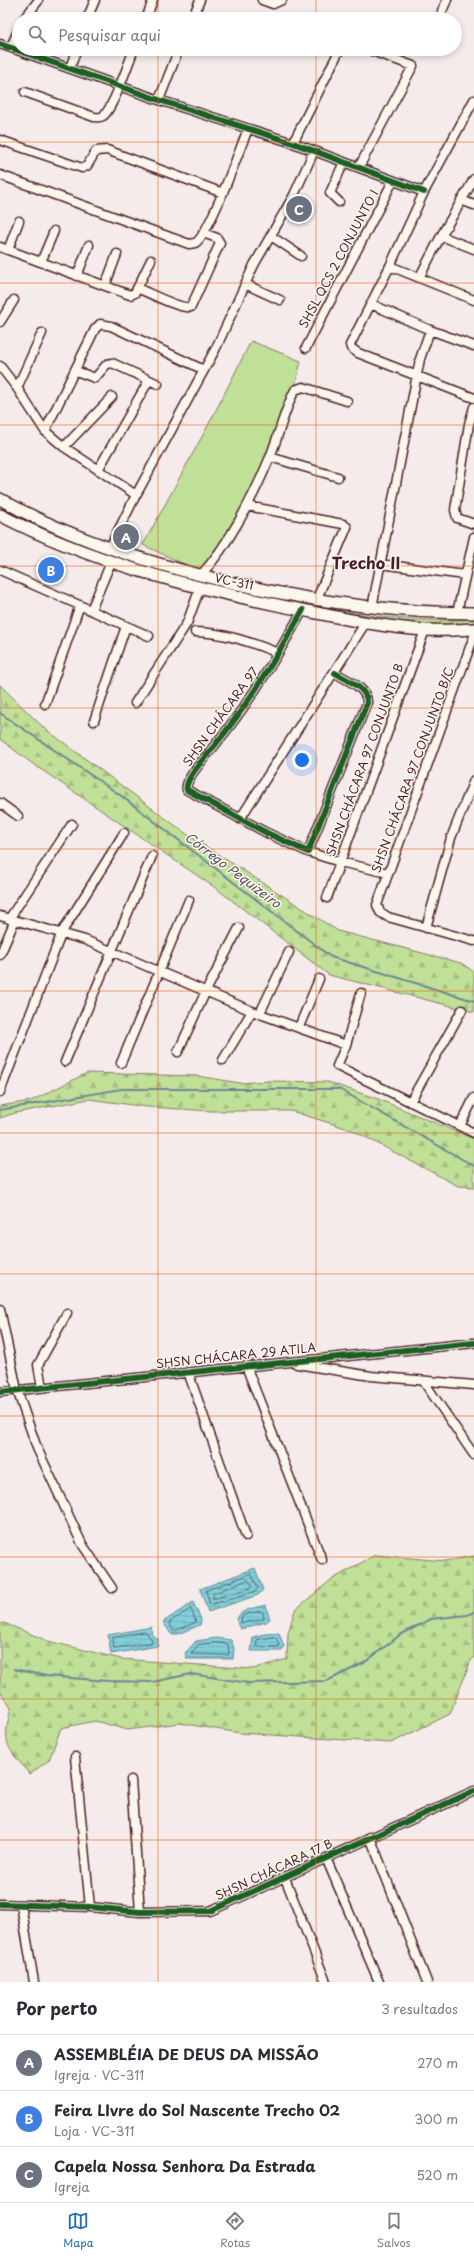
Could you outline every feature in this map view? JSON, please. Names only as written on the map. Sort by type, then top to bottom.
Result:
[{"type":"main road","points":[[2,504],[23,511],[109,549],[155,564],[200,576],[316,601],[372,608],[474,612]]},
{"type":"main road","points":[[15,523],[23,511]]},
{"type":"main road","name":"VC-311","points":[[0,515],[48,539],[111,562],[200,588],[366,622],[425,630],[474,629]]},
{"type":"street","points":[[90,12],[94,0]]},
{"type":"street","points":[[149,12],[153,0]]},
{"type":"street","points":[[195,12],[200,0]]},
{"type":"street","points":[[262,0],[273,4],[282,0]]},
{"type":"street","points":[[442,11],[448,0]]},
{"type":"street","points":[[29,12],[38,1]]},
{"type":"street","points":[[0,44],[11,47]]},
{"type":"street","points":[[36,56],[159,100],[293,143],[424,192]]},
{"type":"street","points":[[70,68],[74,56]]},
{"type":"street","points":[[25,92],[94,117],[100,117],[105,115],[120,86],[131,56]]},
{"type":"street","points":[[159,100],[176,56]]},
{"type":"street","points":[[293,143],[337,56]]},
{"type":"street","points":[[359,167],[413,66],[386,56]]},
{"type":"street","points":[[474,100],[471,115],[424,192],[390,266],[351,341],[351,348],[358,353],[474,398]]},
{"type":"street","points":[[0,175],[188,244],[198,242],[203,233],[223,193],[248,129]]},
{"type":"street","points":[[0,140],[78,168],[87,166],[96,151],[107,150],[223,193]]},
{"type":"street","points":[[109,549],[136,495],[224,332],[245,284],[314,151]]},
{"type":"street","points":[[339,202],[330,193],[344,162]]},
{"type":"street","points":[[419,278],[474,179]]},
{"type":"street","name":"SHSL QCS 2 CONJUNTO I","points":[[306,348],[393,181]]},
{"type":"street","points":[[461,200],[474,205]]},
{"type":"street","points":[[19,221],[4,248],[124,293],[136,290],[187,308],[191,307],[220,243],[217,238],[203,233]]},
{"type":"street","points":[[41,262],[54,231]]},
{"type":"street","points":[[271,236],[301,256]]},
{"type":"street","points":[[441,236],[474,249]]},
{"type":"street","points":[[77,276],[89,245]]},
{"type":"street","points":[[105,286],[117,254]]},
{"type":"street","points":[[136,290],[152,260]]},
{"type":"street","points":[[390,266],[474,300]]},
{"type":"street","points":[[245,284],[280,300]]},
{"type":"street","points":[[0,322],[14,300]]},
{"type":"street","points":[[371,304],[430,330],[474,346]]},
{"type":"street","points":[[45,431],[95,330],[101,323],[204,370]]},
{"type":"street","points":[[372,608],[422,348],[430,330]]},
{"type":"street","points":[[18,388],[42,333]]},
{"type":"street","points":[[76,371],[94,378],[107,364],[112,363],[158,384]]},
{"type":"street","points":[[0,366],[18,388],[45,431],[64,447],[136,495]]},
{"type":"street","points":[[98,470],[149,380]]},
{"type":"street","points":[[200,576],[211,564],[247,506],[270,457],[293,395],[297,389],[303,387],[347,401]]},
{"type":"street","points":[[64,447],[112,397]]},
{"type":"street","points":[[474,407],[469,424],[455,510],[457,518],[474,524]]},
{"type":"street","points":[[270,457],[338,476]]},
{"type":"street","points":[[247,506],[343,524],[347,527],[316,601]]},
{"type":"street","points":[[457,612],[474,537]]},
{"type":"street","points":[[91,610],[111,562]]},
{"type":"street","points":[[211,564],[214,579]]},
{"type":"street","points":[[380,564],[465,575]]},
{"type":"street","points":[[0,570],[150,636]]},
{"type":"street","points":[[135,702],[187,623],[200,588]]},
{"type":"street","points":[[45,704],[80,605]]},
{"type":"street","name":"SHSN CHÁCARA 97","points":[[303,610],[260,686],[186,785],[189,792],[308,852],[340,862],[388,873]]},
{"type":"street","points":[[240,819],[366,622]]},
{"type":"street","points":[[94,721],[126,626]]},
{"type":"street","name":"SHSN CHÁCARA 97 CONJUNTO B","points":[[327,898],[425,630]]},
{"type":"street","points":[[195,632],[209,632],[262,646],[278,653]]},
{"type":"street","name":"SHSN CHÁCARA 97 CONJUNTO B/C","points":[[426,928],[388,917],[380,912],[377,905],[474,636]]},
{"type":"street","points":[[308,852],[367,703],[367,696],[362,690],[335,672]]},
{"type":"street","points":[[474,780],[451,838],[426,928],[474,941]]},
{"type":"street","points":[[0,803],[18,816]]},
{"type":"street","points":[[0,955],[12,920],[72,824]]},
{"type":"street","points":[[0,1092],[62,932],[124,833]]},
{"type":"street","points":[[65,1062],[152,856]]},
{"type":"street","points":[[122,1063],[158,971],[189,900]]},
{"type":"street","points":[[0,916],[62,932],[256,1012],[346,1045]]},
{"type":"street","points":[[178,1052],[206,991],[239,928]]},
{"type":"street","points":[[223,1060],[256,1012],[289,952]]},
{"type":"street","points":[[299,1027],[319,979]]},
{"type":"street","points":[[360,993],[346,1045],[336,1066],[474,1133]]},
{"type":"street","points":[[410,1102],[462,1010]]},
{"type":"street","points":[[460,1126],[474,1098]]},
{"type":"street","points":[[0,1310],[17,1390],[37,1448],[82,1544],[112,1588]]},
{"type":"street","points":[[42,1387],[38,1365],[67,1312]]},
{"type":"street","name":"SHSN CHÁCARA 29 ATILA","points":[[0,1392],[474,1343]]},
{"type":"street","points":[[287,1362],[338,1372],[424,1382],[474,1385]]},
{"type":"street","points":[[246,1366],[322,1560]]},
{"type":"street","points":[[188,1372],[246,1536]]},
{"type":"street","points":[[424,1382],[474,1455]]},
{"type":"street","points":[[75,1757],[90,1907]]},
{"type":"street","points":[[131,1780],[140,1912]]},
{"type":"street","name":"SHSN CHÁCARA 17 B","points":[[0,1904],[90,1907],[140,1912],[210,1911],[474,1791]]},
{"type":"street","points":[[370,1837],[427,1982]]},
{"type":"street","points":[[326,1858],[379,1982]]},
{"type":"street","points":[[285,1878],[326,1982]]},
{"type":"street","points":[[21,1905],[34,1982]]},
{"type":"green space","points":[[251,341],[301,361],[293,395],[270,457],[211,564],[199,571],[143,545],[211,420]]},
{"type":"green space","points":[[47,533],[73,540],[150,569],[268,598],[355,613],[403,619],[474,619],[474,626],[450,627],[388,620],[308,608],[160,576]]},
{"type":"green space","points":[[0,685],[44,728],[188,835],[338,931],[461,963],[474,972],[474,1012],[329,975],[217,889],[30,762],[0,739]]},
{"type":"green space","points":[[87,1073],[197,1076],[240,1083],[269,1081],[328,1082],[378,1099],[474,1139],[474,1187],[458,1186],[352,1130],[291,1111],[212,1111],[147,1107],[89,1099],[15,1113],[0,1118],[0,1106],[31,1101]]},
{"type":"green space","points":[[375,1555],[445,1561],[474,1556],[474,1658],[471,1660],[450,1714],[391,1743],[240,1733],[179,1723],[128,1730],[95,1721],[61,1728],[49,1760],[30,1774],[11,1751],[8,1744],[7,1730],[11,1708],[0,1691],[0,1624],[4,1623],[48,1641],[121,1659],[253,1669],[287,1659],[288,1633],[295,1610],[331,1580]]},
{"type":"water","points":[[255,1568],[263,1590],[258,1595],[208,1612],[200,1589]]},
{"type":"water","points":[[193,1602],[201,1619],[200,1625],[178,1634],[171,1634],[163,1622]]},
{"type":"water","points":[[265,1605],[270,1619],[266,1622],[240,1629],[237,1623],[237,1618],[240,1615],[248,1610]]},
{"type":"water","points":[[151,1627],[152,1635],[158,1639],[158,1646],[111,1654],[108,1635]]},
{"type":"water","points":[[279,1633],[284,1646],[282,1651],[251,1651],[253,1637],[264,1634]]},
{"type":"water","points":[[216,1638],[231,1640],[234,1648],[233,1659],[187,1659],[185,1653],[196,1641]]},
{"type":"waterway","name":"Córrego Pequizeiro","points":[[0,713],[120,795],[331,957],[474,1001]]},
{"type":"waterway","points":[[0,1110],[121,1089],[339,1089],[474,1166]]},
{"type":"waterway","points":[[14,1669],[46,1676],[108,1681],[152,1682],[191,1674],[248,1683],[327,1681],[364,1663],[400,1635],[431,1619],[467,1615],[474,1612]]},
{"type":"cycle path","points":[[0,44],[12,48]]},
{"type":"cycle path","points":[[34,56],[159,100],[293,143],[424,192]]},
{"type":"cycle path","points":[[303,610],[251,696],[228,729],[193,773],[189,780],[187,790],[267,833],[308,852],[367,703],[364,693],[356,685],[335,673]]},
{"type":"cycle path","points":[[0,1392],[474,1343]]},
{"type":"cycle path","points":[[0,1904],[90,1907],[140,1912],[210,1911],[474,1791]]},
{"type":"place","name":"Capela Nossa Senhora Da Estrada","points":[[299,209]]},
{"type":"place","name":"ASSEMBLÉIA DE DEUS DA MISSÃO","points":[[126,537]]},
{"type":"place","name":"Feira LIvre do Sol Nascente Trecho 02","points":[[51,570]]},
{"type":"district","name":"Trecho II","points":[[366,563]]}]
